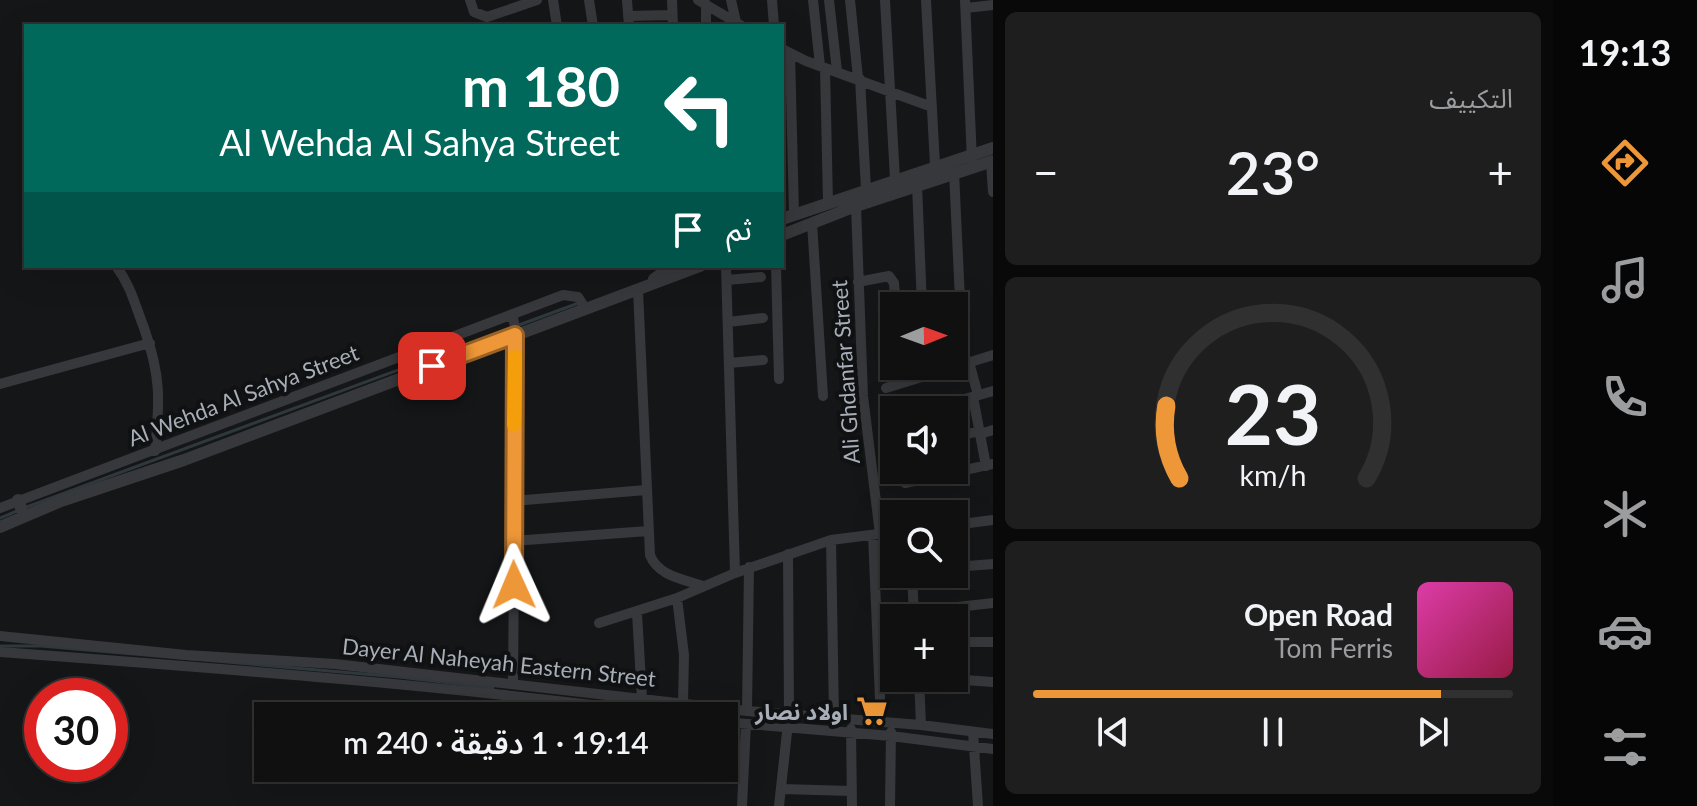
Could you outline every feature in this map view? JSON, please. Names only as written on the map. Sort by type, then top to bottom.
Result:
[{"type":"street","points":[[471,4],[478,15],[487,17],[537,0]]},
{"type":"street","points":[[553,0],[557,24]]},
{"type":"street","points":[[589,0],[593,24]]},
{"type":"street","points":[[627,0],[628,21],[673,21],[672,0]]},
{"type":"street","points":[[731,0],[739,24]]},
{"type":"street","points":[[772,0],[774,24]]},
{"type":"street","name":"Ali Ghdanfar Street","points":[[813,0],[842,204],[858,282],[886,722],[891,736],[890,806]]},
{"type":"street","points":[[829,0],[837,71]]},
{"type":"street","points":[[850,0],[866,189]]},
{"type":"street","points":[[885,0],[895,179]]},
{"type":"street","points":[[926,0],[935,165]]},
{"type":"street","points":[[702,2],[739,24]]},
{"type":"street","points":[[702,2],[706,24]]},
{"type":"street","points":[[972,160],[965,4],[993,5]]},
{"type":"street","points":[[720,13],[720,24]]},
{"type":"street","points":[[932,107],[786,51],[788,216],[917,185],[954,172],[993,148]]},
{"type":"street","points":[[784,234],[812,223],[866,189],[935,165],[972,160],[992,162],[993,192]]},
{"type":"street","points":[[954,172],[962,292]]},
{"type":"street","points":[[917,185],[921,292]]},
{"type":"street","points":[[812,223],[823,396]]},
{"type":"street","points":[[117,268],[134,295],[150,343],[158,389],[155,451]]},
{"type":"street","name":"Al Wehda Al Sahya Street","points":[[638,290],[669,268]]},
{"type":"street","name":"Al Wehda Al Sahya Street","points":[[0,527],[21,508],[155,451],[514,326],[585,308],[695,268]]},
{"type":"street","points":[[726,268],[735,573]]},
{"type":"street","points":[[776,268],[779,379]]},
{"type":"street","points":[[858,282],[889,276],[895,292]]},
{"type":"street","points":[[727,280],[761,277]]},
{"type":"street","points":[[638,290],[650,555],[657,568],[703,586]]},
{"type":"street","name":"Al Wehda Al Sahya Street","points":[[0,508],[21,508],[184,460],[514,326],[563,295],[578,297],[585,308]]},
{"type":"street","points":[[728,322],[763,318]]},
{"type":"street","points":[[513,684],[514,326]]},
{"type":"street","points":[[0,384],[150,343]]},
{"type":"street","points":[[968,362],[993,355]]},
{"type":"street","points":[[729,363],[763,360]]},
{"type":"street","points":[[968,370],[990,465],[968,470]]},
{"type":"street","points":[[886,388],[912,380]]},
{"type":"street","points":[[968,398],[993,391]]},
{"type":"street","points":[[968,434],[993,430]]},
{"type":"street","points":[[513,501],[646,490]]},
{"type":"street","points":[[968,523],[993,520]]},
{"type":"street","points":[[513,541],[648,531]]},
{"type":"street","points":[[599,623],[637,613],[749,567],[831,540],[880,534]]},
{"type":"street","points":[[831,540],[834,718]]},
{"type":"street","points":[[779,806],[789,714],[788,554]]},
{"type":"street","points":[[968,566],[993,564]]},
{"type":"street","points":[[747,711],[749,567]]},
{"type":"street","points":[[677,598],[684,655],[683,702]]},
{"type":"street","points":[[968,607],[993,603]]},
{"type":"street","points":[[637,613],[642,699]]},
{"type":"street","name":"Dayer Al Naheyah Eastern Street","points":[[0,636],[186,655],[335,664],[673,702]]},
{"type":"street","points":[[968,642],[993,642]]},
{"type":"street","name":"Dayer Al Naheyah Eastern Street","points":[[0,652],[334,677],[576,702]]},
{"type":"street","points":[[968,680],[993,682]]},
{"type":"street","points":[[920,692],[921,725]]},
{"type":"street","name":"Dayer Al Naheyah Eastern Street","points":[[738,710],[993,734]]},
{"type":"street","points":[[851,719],[852,806]]},
{"type":"street","points":[[738,723],[891,736],[993,749]]},
{"type":"street","points":[[742,806],[746,724]]},
{"type":"street","points":[[973,732],[978,806]]},
{"type":"street","points":[[782,789],[851,791]]},
{"type":"waterway","points":[[519,325],[576,304]]},
{"type":"waterway","points":[[24,508],[512,328]]},
{"type":"waterway","points":[[0,518],[17,511]]},
{"type":"waterway","points":[[0,646],[41,646],[493,688]]},
{"type":"slow traffic","points":[[514,425],[515,357]]},
{"type":"place","name":"اولاد نصار","points":[[872,711]]},
{"type":"route","points":[[432,366],[515,335],[514,585]]}]
